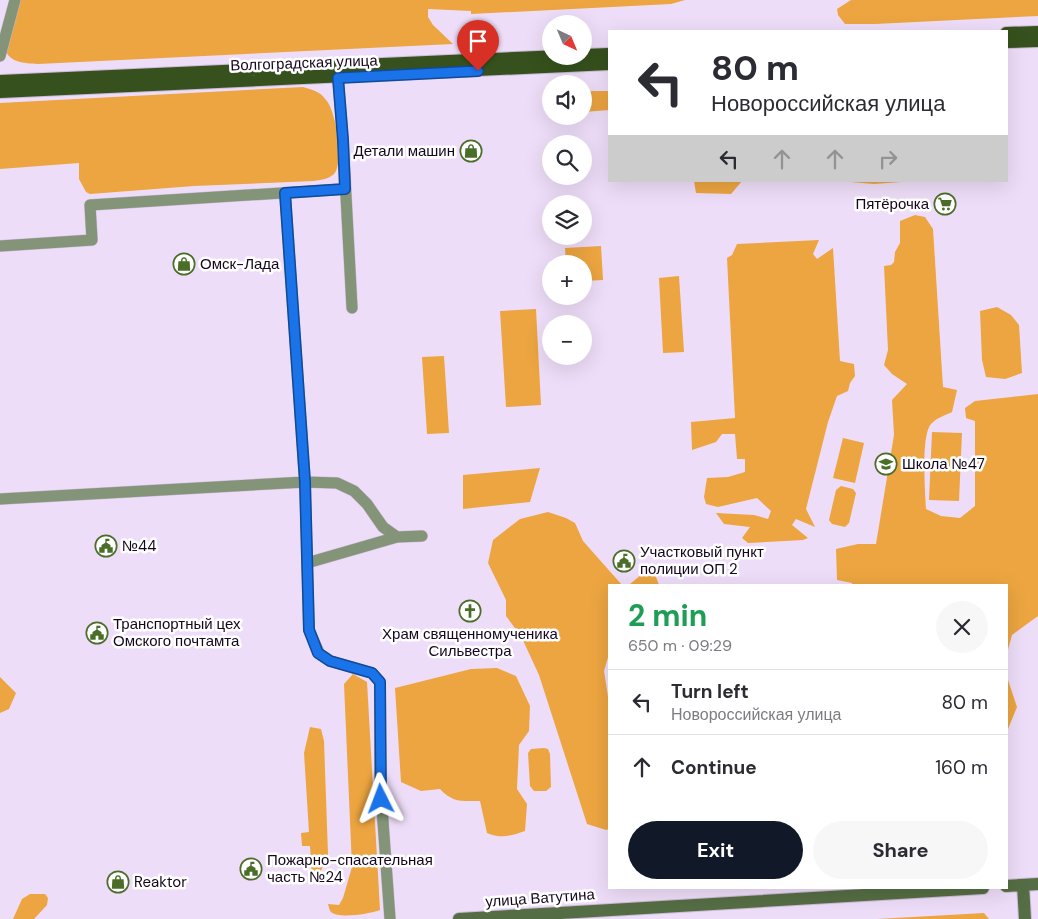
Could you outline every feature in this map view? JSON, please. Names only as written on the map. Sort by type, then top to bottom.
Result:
[{"type":"main road","points":[[1008,34],[1038,32]]},
{"type":"main road","points":[[1008,42],[1038,41]]},
{"type":"main road","points":[[592,55],[608,54]]},
{"type":"main road","name":"Волгоградская улица","points":[[0,81],[542,57]]},
{"type":"main road","name":"Волгоградская улица","points":[[0,92],[338,78],[608,64]]},
{"type":"main road","points":[[1008,886],[1038,884]]},
{"type":"main road","points":[[1023,885],[1025,919]]},
{"type":"main road","name":"улица Ватутина","points":[[459,919],[966,889]]},
{"type":"street","points":[[0,56],[15,0]]},
{"type":"street","points":[[338,78],[352,308]]},
{"type":"street","points":[[0,246],[92,240],[90,206],[345,189]]},
{"type":"street","points":[[285,193],[305,482],[309,630],[318,653],[330,661],[372,673],[380,682],[380,780],[390,919]]},
{"type":"street","points":[[0,498],[305,482],[337,483],[354,492],[367,504],[383,527],[397,537]]},
{"type":"street","points":[[307,563],[397,537],[422,536]]},
{"type":"shaded area","points":[[17,0],[685,0],[671,4],[471,14],[471,11],[428,9],[428,17],[433,25],[453,44],[38,64],[13,59],[4,48]]},
{"type":"shaded area","points":[[851,0],[1038,0],[1038,16],[845,24],[838,15],[837,9]]},
{"type":"shaded area","points":[[303,87],[316,91],[324,97],[330,106],[336,125],[339,150],[337,169],[333,175],[324,179],[90,194],[86,192],[79,179],[79,163],[0,169],[0,103]]},
{"type":"shaded area","points":[[592,91],[608,91],[608,110],[592,111]]},
{"type":"shaded area","points":[[694,182],[741,182],[731,194],[696,193]]},
{"type":"shaded area","points":[[851,182],[901,182],[874,184]]},
{"type":"shaded area","points":[[915,215],[925,217],[933,229],[943,387],[957,390],[952,412],[936,420],[928,430],[924,464],[926,509],[941,516],[960,518],[975,506],[975,421],[966,418],[965,408],[975,401],[1038,394],[1038,616],[1012,635],[1008,650],[1008,584],[852,584],[837,580],[836,549],[858,544],[876,544],[894,435],[892,400],[907,384],[892,374],[884,365],[888,350],[884,266],[891,265],[894,262],[895,252],[900,243],[900,221]]},
{"type":"shaded area","points":[[819,240],[813,254],[817,259],[833,248],[840,361],[854,364],[855,376],[850,383],[848,391],[837,396],[828,422],[806,509],[815,527],[796,519],[792,525],[808,538],[803,540],[748,543],[742,538],[750,527],[724,524],[716,513],[754,515],[768,519],[771,511],[757,498],[718,507],[706,504],[704,497],[707,478],[728,477],[745,472],[745,459],[737,459],[735,434],[722,434],[716,442],[692,450],[691,422],[735,418],[727,258],[732,255],[737,244]]},
{"type":"shaded area","points":[[601,246],[603,280],[592,281],[592,255],[565,255],[565,248]]},
{"type":"shaded area","points":[[679,276],[684,352],[663,353],[659,278]]},
{"type":"shaded area","points":[[997,307],[1011,315],[1019,325],[1022,373],[1005,379],[986,377],[982,360],[980,311]]},
{"type":"shaded area","points":[[536,309],[541,405],[506,407],[500,311]]},
{"type":"shaded area","points":[[444,356],[449,433],[427,434],[422,357]]},
{"type":"shaded area","points":[[932,432],[962,433],[959,501],[929,500]]},
{"type":"shaded area","points":[[843,438],[864,443],[855,483],[833,478]]},
{"type":"shaded area","points":[[540,468],[530,502],[463,509],[463,475]]},
{"type":"shaded area","points":[[841,486],[853,489],[856,493],[849,523],[845,527],[832,524],[829,520],[836,490]]},
{"type":"shaded area","points":[[548,512],[575,523],[583,541],[621,584],[608,584],[608,657],[604,671],[608,697],[608,829],[606,830],[587,824],[539,675],[521,636],[506,616],[506,600],[488,563],[493,540],[520,519]]},
{"type":"shaded area","points":[[643,573],[656,577],[659,584],[630,584]]},
{"type":"shaded area","points":[[497,668],[516,676],[530,706],[529,731],[519,745],[517,789],[527,804],[525,831],[501,836],[487,833],[480,801],[458,800],[449,797],[440,789],[421,791],[401,782],[395,688],[471,669]]},
{"type":"shaded area","points":[[353,674],[367,682],[380,910],[362,914],[340,915],[331,912],[328,904],[339,905],[343,898],[352,867],[344,684]]},
{"type":"shaded area","points":[[0,677],[16,693],[9,709],[0,713]]},
{"type":"shaded area","points":[[1008,680],[1017,707],[1008,729]]},
{"type":"shaded area","points":[[310,727],[321,729],[324,741],[328,854],[318,878],[312,875],[310,846],[302,846],[301,833],[309,832],[304,753]]},
{"type":"shaded area","points":[[531,749],[548,749],[550,754],[551,787],[546,791],[534,791],[530,786],[528,753]]},
{"type":"shaded area","points":[[30,894],[45,894],[48,898],[47,905],[34,919],[13,919],[22,899]]},
{"type":"shaded area","points":[[984,913],[989,919],[877,919]]},
{"type":"place","name":"Детали машин","points":[[471,151]]},
{"type":"place","name":"Пятёрочка","points":[[945,204]]},
{"type":"place","name":"Омск-Лада","points":[[184,264]]},
{"type":"place","name":"Школа №47","points":[[886,464]]},
{"type":"place","name":"№44","points":[[106,546]]},
{"type":"place","name":"Участковый пункт полиции ОП 2","points":[[624,561]]},
{"type":"place","name":"Храм священномученика Сильвестра","points":[[470,611]]},
{"type":"place","name":"Транспортный цех Омского почтамта","points":[[97,633]]},
{"type":"place","name":"Пожарно-спасательная часть №24","points":[[251,869]]},
{"type":"place","name":"Reaktor","points":[[118,882]]},
{"type":"route","points":[[381,799],[380,682],[372,673],[330,661],[318,653],[309,630],[305,482],[285,193],[345,189],[338,78],[478,71]]}]
